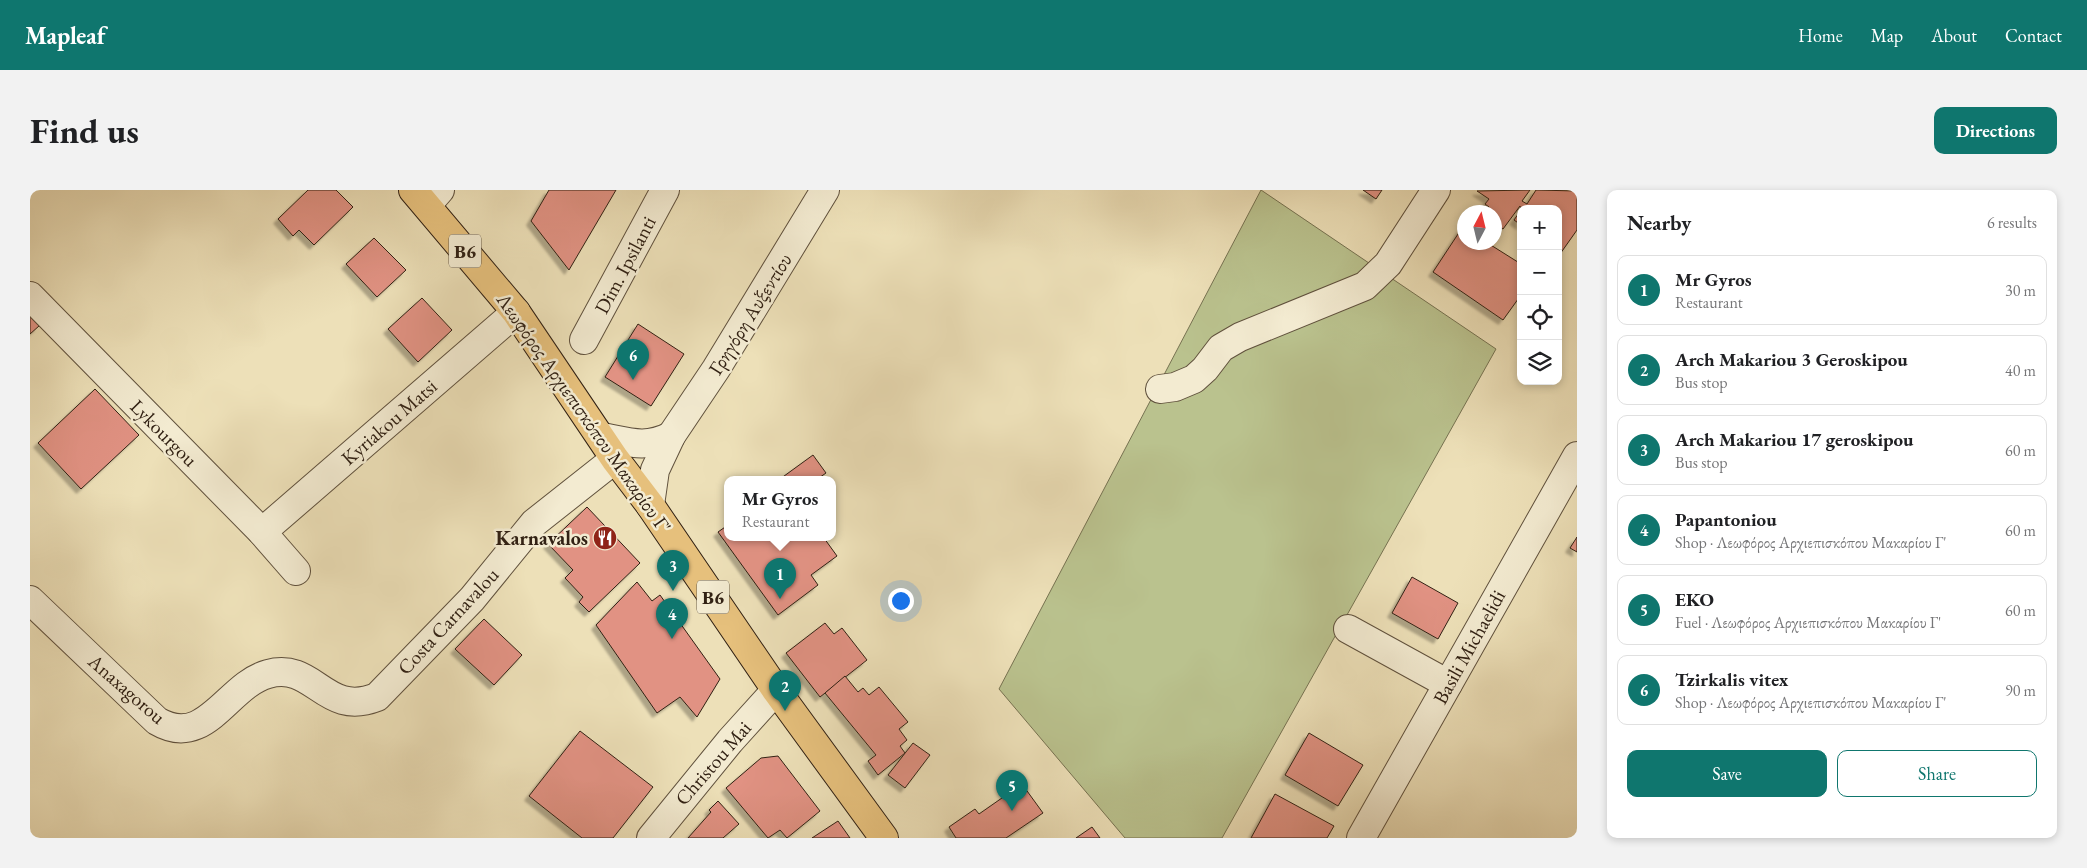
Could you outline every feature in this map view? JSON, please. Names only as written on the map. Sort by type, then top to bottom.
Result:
[{"type":"main road","name":"Λεωφόρος Αρχιεπισκόπου Μακαρίου Γ'","points":[[427,195],[516,312],[776,690],[884,838]]},
{"type":"street","name":"Dim. Ipsilanti","points":[[584,340],[665,190]]},
{"type":"street","name":"Γρηγόρη Αυξεντίου","points":[[650,505],[655,470],[671,436],[716,369],[825,190]]},
{"type":"street","points":[[1160,390],[1175,387],[1194,379],[1205,370],[1221,348],[1240,337],[1365,286],[1388,264],[1436,190]]},
{"type":"street","name":"Lykourgou","points":[[30,296],[262,532],[296,571]]},
{"type":"street","name":"Kyriakou Matsi","points":[[262,532],[516,312]]},
{"type":"street","points":[[608,448],[656,444],[671,436]]},
{"type":"street","name":"Costa Carnavalou","points":[[286,672],[309,681],[337,699],[347,702],[365,702],[377,697],[472,599],[534,522],[608,448]]},
{"type":"street","name":"Basili Michaelidi","points":[[1361,838],[1577,456]]},
{"type":"street","name":"Anaxagorou","points":[[30,600],[157,721],[165,726],[185,729],[197,726],[251,682],[265,674],[286,672]]},
{"type":"street","points":[[1348,629],[1448,684]]},
{"type":"street","name":"Christou Mai","points":[[651,838],[730,741],[776,690]]},
{"type":"green space","points":[[1261,190],[1496,349],[1222,838],[1125,838],[999,689]]},
{"type":"building","points":[[308,190],[336,190],[353,207],[314,245],[299,230],[293,236],[278,219]]},
{"type":"building","points":[[549,190],[616,190],[569,270],[531,221]]},
{"type":"building","points":[[1363,190],[1382,190],[1376,199]]},
{"type":"building","points":[[1530,190],[1522,201],[1527,204],[1536,190],[1577,191],[1577,230],[1562,251],[1562,205],[1517,205],[1517,210],[1503,229],[1502,205],[1486,205],[1485,204],[1489,199],[1477,191]]},
{"type":"building","points":[[1457,236],[1457,250],[1499,250],[1517,261],[1517,301],[1503,320],[1433,272]]},
{"type":"building","points":[[374,238],[406,270],[377,297],[346,264]]},
{"type":"building","points":[[422,298],[452,330],[418,362],[388,329]]},
{"type":"building","points":[[30,316],[39,326],[30,334]]},
{"type":"building","points":[[638,324],[684,354],[651,406],[605,377]]},
{"type":"building","points":[[95,389],[139,435],[81,489],[38,443]]},
{"type":"building","points":[[813,455],[826,473],[822,476],[784,476]]},
{"type":"building","points":[[587,507],[640,563],[589,612],[579,602],[583,597],[565,578],[573,570],[548,544]]},
{"type":"building","points":[[724,528],[724,540],[718,532]]},
{"type":"building","points":[[1577,537],[1577,552],[1570,548]]},
{"type":"building","points":[[725,541],[826,541],[837,556],[811,575],[818,585],[778,615]]},
{"type":"building","points":[[1412,577],[1458,603],[1438,639],[1392,613]]},
{"type":"building","points":[[637,582],[652,601],[660,595],[720,679],[697,717],[680,697],[657,713],[596,625]]},
{"type":"building","points":[[484,619],[522,655],[494,685],[455,649]]},
{"type":"building","points":[[825,623],[834,634],[842,628],[867,660],[820,697],[786,653]]},
{"type":"building","points":[[845,676],[858,692],[863,688],[869,695],[879,687],[908,722],[899,729],[907,740],[900,746],[905,753],[878,775],[868,761],[876,755],[825,693]]},
{"type":"building","points":[[580,731],[653,787],[613,838],[582,838],[529,796]]},
{"type":"building","points":[[1309,733],[1363,765],[1338,806],[1285,775]]},
{"type":"building","points":[[913,743],[930,755],[905,788],[888,775]]},
{"type":"building","points":[[778,756],[820,811],[787,838],[780,830],[768,838],[726,788],[761,758]]},
{"type":"building","points":[[1022,784],[1043,813],[1006,838],[956,838],[949,827],[975,809],[979,814]]},
{"type":"building","points":[[1275,794],[1334,826],[1327,838],[1251,838]]},
{"type":"building","points":[[718,801],[739,824],[723,838],[688,838],[711,812],[709,810]]},
{"type":"building","points":[[838,821],[850,838],[812,838]]},
{"type":"building","points":[[1092,827],[1100,838],[1076,838]]},
{"type":"place","name":"Tzirkalis vitex","points":[[633,380]]},
{"type":"place","name":"Karnavalos","points":[[605,538]]},
{"type":"place","name":"Arch Makariou 17 geroskipou","points":[[673,591]]},
{"type":"place","name":"Mr Gyros","points":[[780,599]]},
{"type":"place","name":"Papantoniou","points":[[672,639]]},
{"type":"place","name":"Arch Makariou 3 Geroskipou","points":[[785,711]]},
{"type":"place","name":"EKO","points":[[1012,811]]}]
